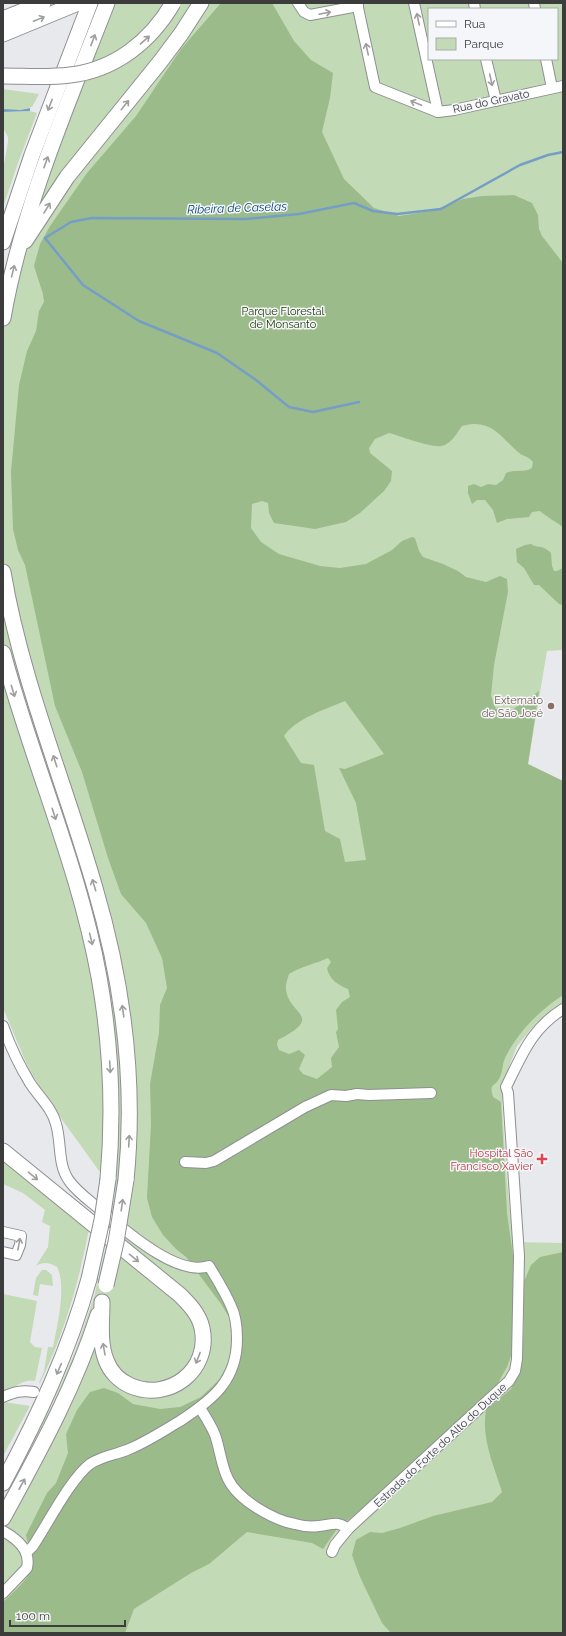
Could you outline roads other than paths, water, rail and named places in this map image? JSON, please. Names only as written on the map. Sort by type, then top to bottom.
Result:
[{"type":"highway","points":[[3,19],[44,3]]},
{"type":"highway","points":[[3,34],[82,3]]},
{"type":"highway","points":[[3,242],[82,3]]},
{"type":"highway","points":[[3,318],[18,252],[38,185],[107,3]]},
{"type":"highway","points":[[3,76],[40,77],[72,75],[96,70],[112,63],[149,37],[164,18],[173,3]]},
{"type":"highway","points":[[18,252],[66,178],[160,62],[181,34],[200,3]]},
{"type":"highway","points":[[3,572],[24,665],[96,889],[116,969],[123,1013],[128,1067],[129,1132],[126,1180],[118,1235],[102,1302],[86,1348],[61,1410],[3,1518]]},
{"type":"highway","points":[[3,653],[20,712],[78,892],[99,976],[108,1036],[111,1081],[111,1124],[108,1179],[102,1220],[89,1279],[75,1327],[52,1386],[3,1483]]},
{"type":"highway","points":[[3,1151],[180,1295],[191,1307],[199,1320],[203,1335],[199,1358],[191,1371],[181,1382],[160,1390],[143,1390],[126,1384],[119,1379],[109,1367],[104,1353],[102,1302]]},
{"type":"street","points":[[298,3],[304,12],[310,15],[357,4]]},
{"type":"street","points":[[414,3],[438,112]]},
{"type":"street","name":"Rua do Gravato","points":[[357,4],[375,87],[438,112],[496,102],[563,86]]},
{"type":"street","points":[[486,60],[496,102]]},
{"type":"street","points":[[546,60],[552,88]]},
{"type":"street","name":"Estrada do Forte do Alto do Duque","points":[[332,1552],[335,1545],[348,1529],[509,1381],[515,1371],[518,1353],[519,1256],[509,1101],[506,1087],[522,1053],[530,1040],[548,1020],[563,1009]]},
{"type":"street","points":[[3,1026],[28,1080],[54,1116],[59,1135],[62,1166],[70,1183],[131,1235],[156,1252],[171,1260],[189,1266],[197,1268],[209,1266],[232,1307],[236,1324],[237,1352],[234,1365],[227,1378],[214,1395],[200,1408],[163,1431],[127,1450],[102,1457],[89,1465],[74,1482],[33,1546],[26,1553]]},
{"type":"street","points":[[185,1162],[206,1163],[214,1161],[305,1107],[331,1095],[346,1096],[357,1094],[431,1093]]},
{"type":"street","points":[[3,1232],[21,1236],[20,1245],[16,1255],[3,1252]]},
{"type":"street","points":[[3,1397],[22,1390],[34,1392]]},
{"type":"street","points":[[200,1408],[215,1435],[228,1479],[237,1491],[255,1507],[261,1511],[294,1524],[319,1526],[335,1523],[348,1529]]},
{"type":"street","points":[[3,1531],[15,1538],[26,1553],[28,1564],[27,1568],[3,1593]]},
{"type":"water","points":[[30,108],[30,111],[3,112],[3,109],[20,110]]},
{"type":"waterway","name":"Ribeira de Caselas","points":[[359,402],[313,412],[289,407],[256,380],[217,353],[139,321],[83,285],[45,238],[71,222],[92,218],[245,219],[299,214],[354,203],[373,211],[397,214],[441,209],[520,165],[548,155],[563,152]]},
{"type":"place","name":"Externato de São José","points":[[551,706]]},
{"type":"place","name":"Hospital São Francisco Xavier","points":[[542,1159]]},
{"type":"park label","name":"Parque Florestal de Monsanto","points":[[283,317]]}]
